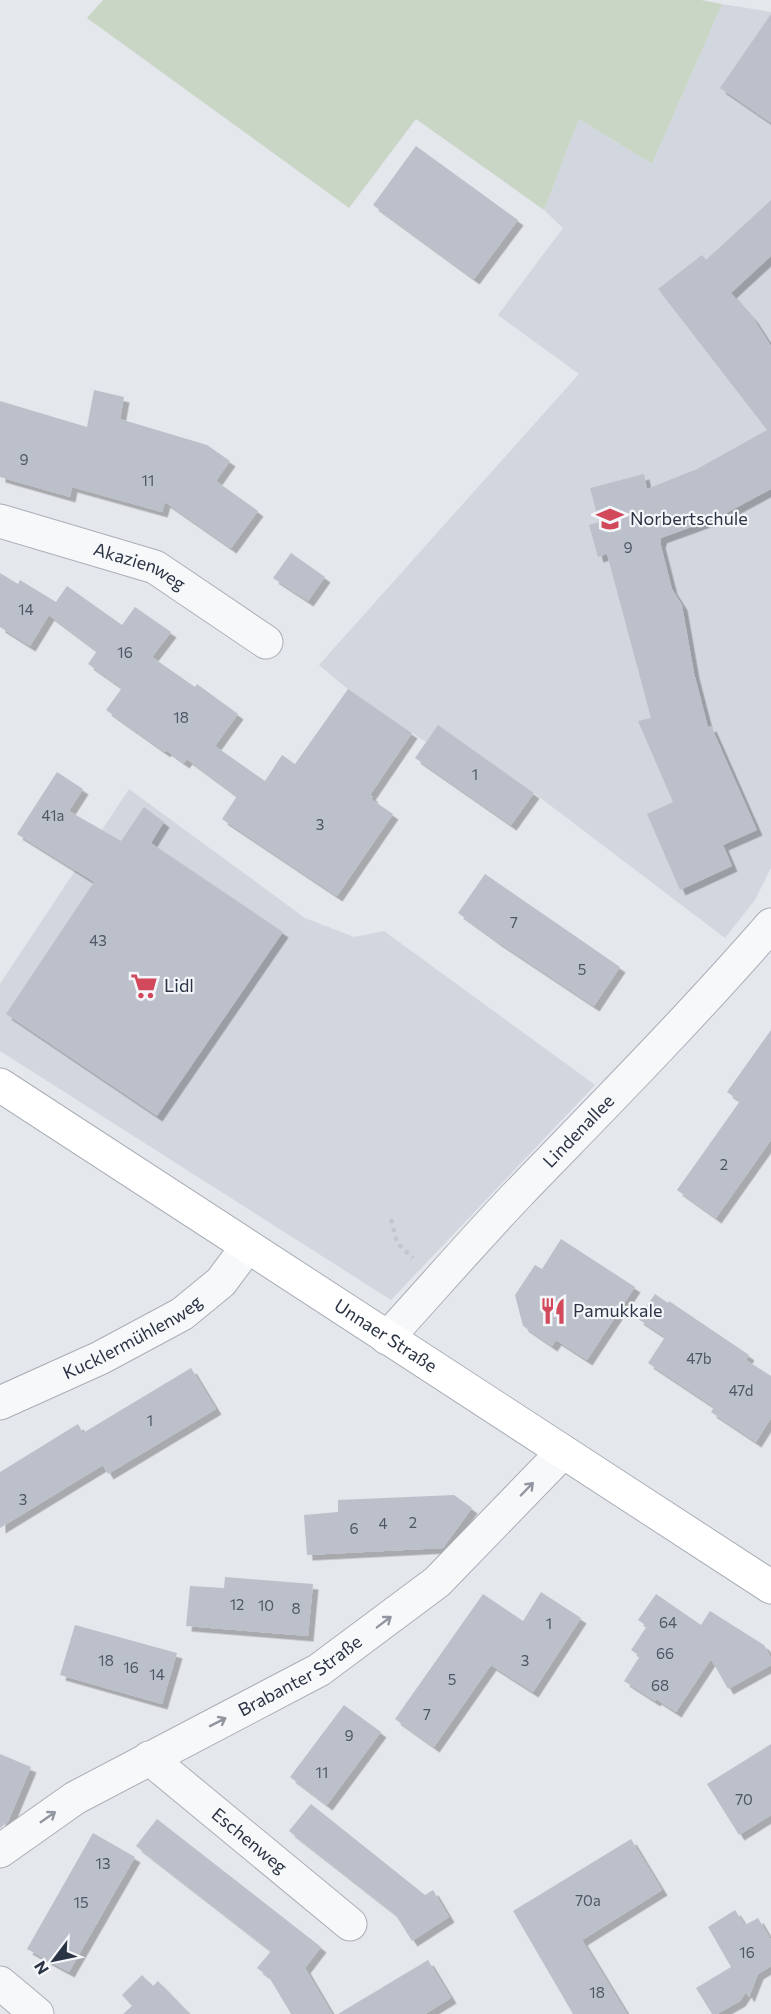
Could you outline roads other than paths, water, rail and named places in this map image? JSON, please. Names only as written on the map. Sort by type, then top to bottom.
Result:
[{"type":"street","name":"Akazienweg","points":[[0,520],[155,567],[266,642]]},
{"type":"street","name":"Lindenallee","points":[[387,1338],[518,1194],[614,1097],[717,987],[771,925]]},
{"type":"street","name":"Unnaer Straße","points":[[0,1085],[771,1587]]},
{"type":"street","name":"Kucklermühlenweg","points":[[0,1403],[100,1358],[182,1314],[221,1282],[247,1247]]},
{"type":"street","name":"Brabanter Straße","points":[[0,1851],[75,1798],[319,1670],[437,1582],[563,1452]]},
{"type":"street","name":"Eschenweg","points":[[149,1758],[350,1924]]},
{"type":"street","points":[[0,1983],[37,2014]]},
{"type":"place","name":"Norbertschule","points":[[610,519]]},
{"type":"place","name":"Lidl","points":[[144,986]]},
{"type":"place","name":"Pamukkale","points":[[553,1311]]}]
